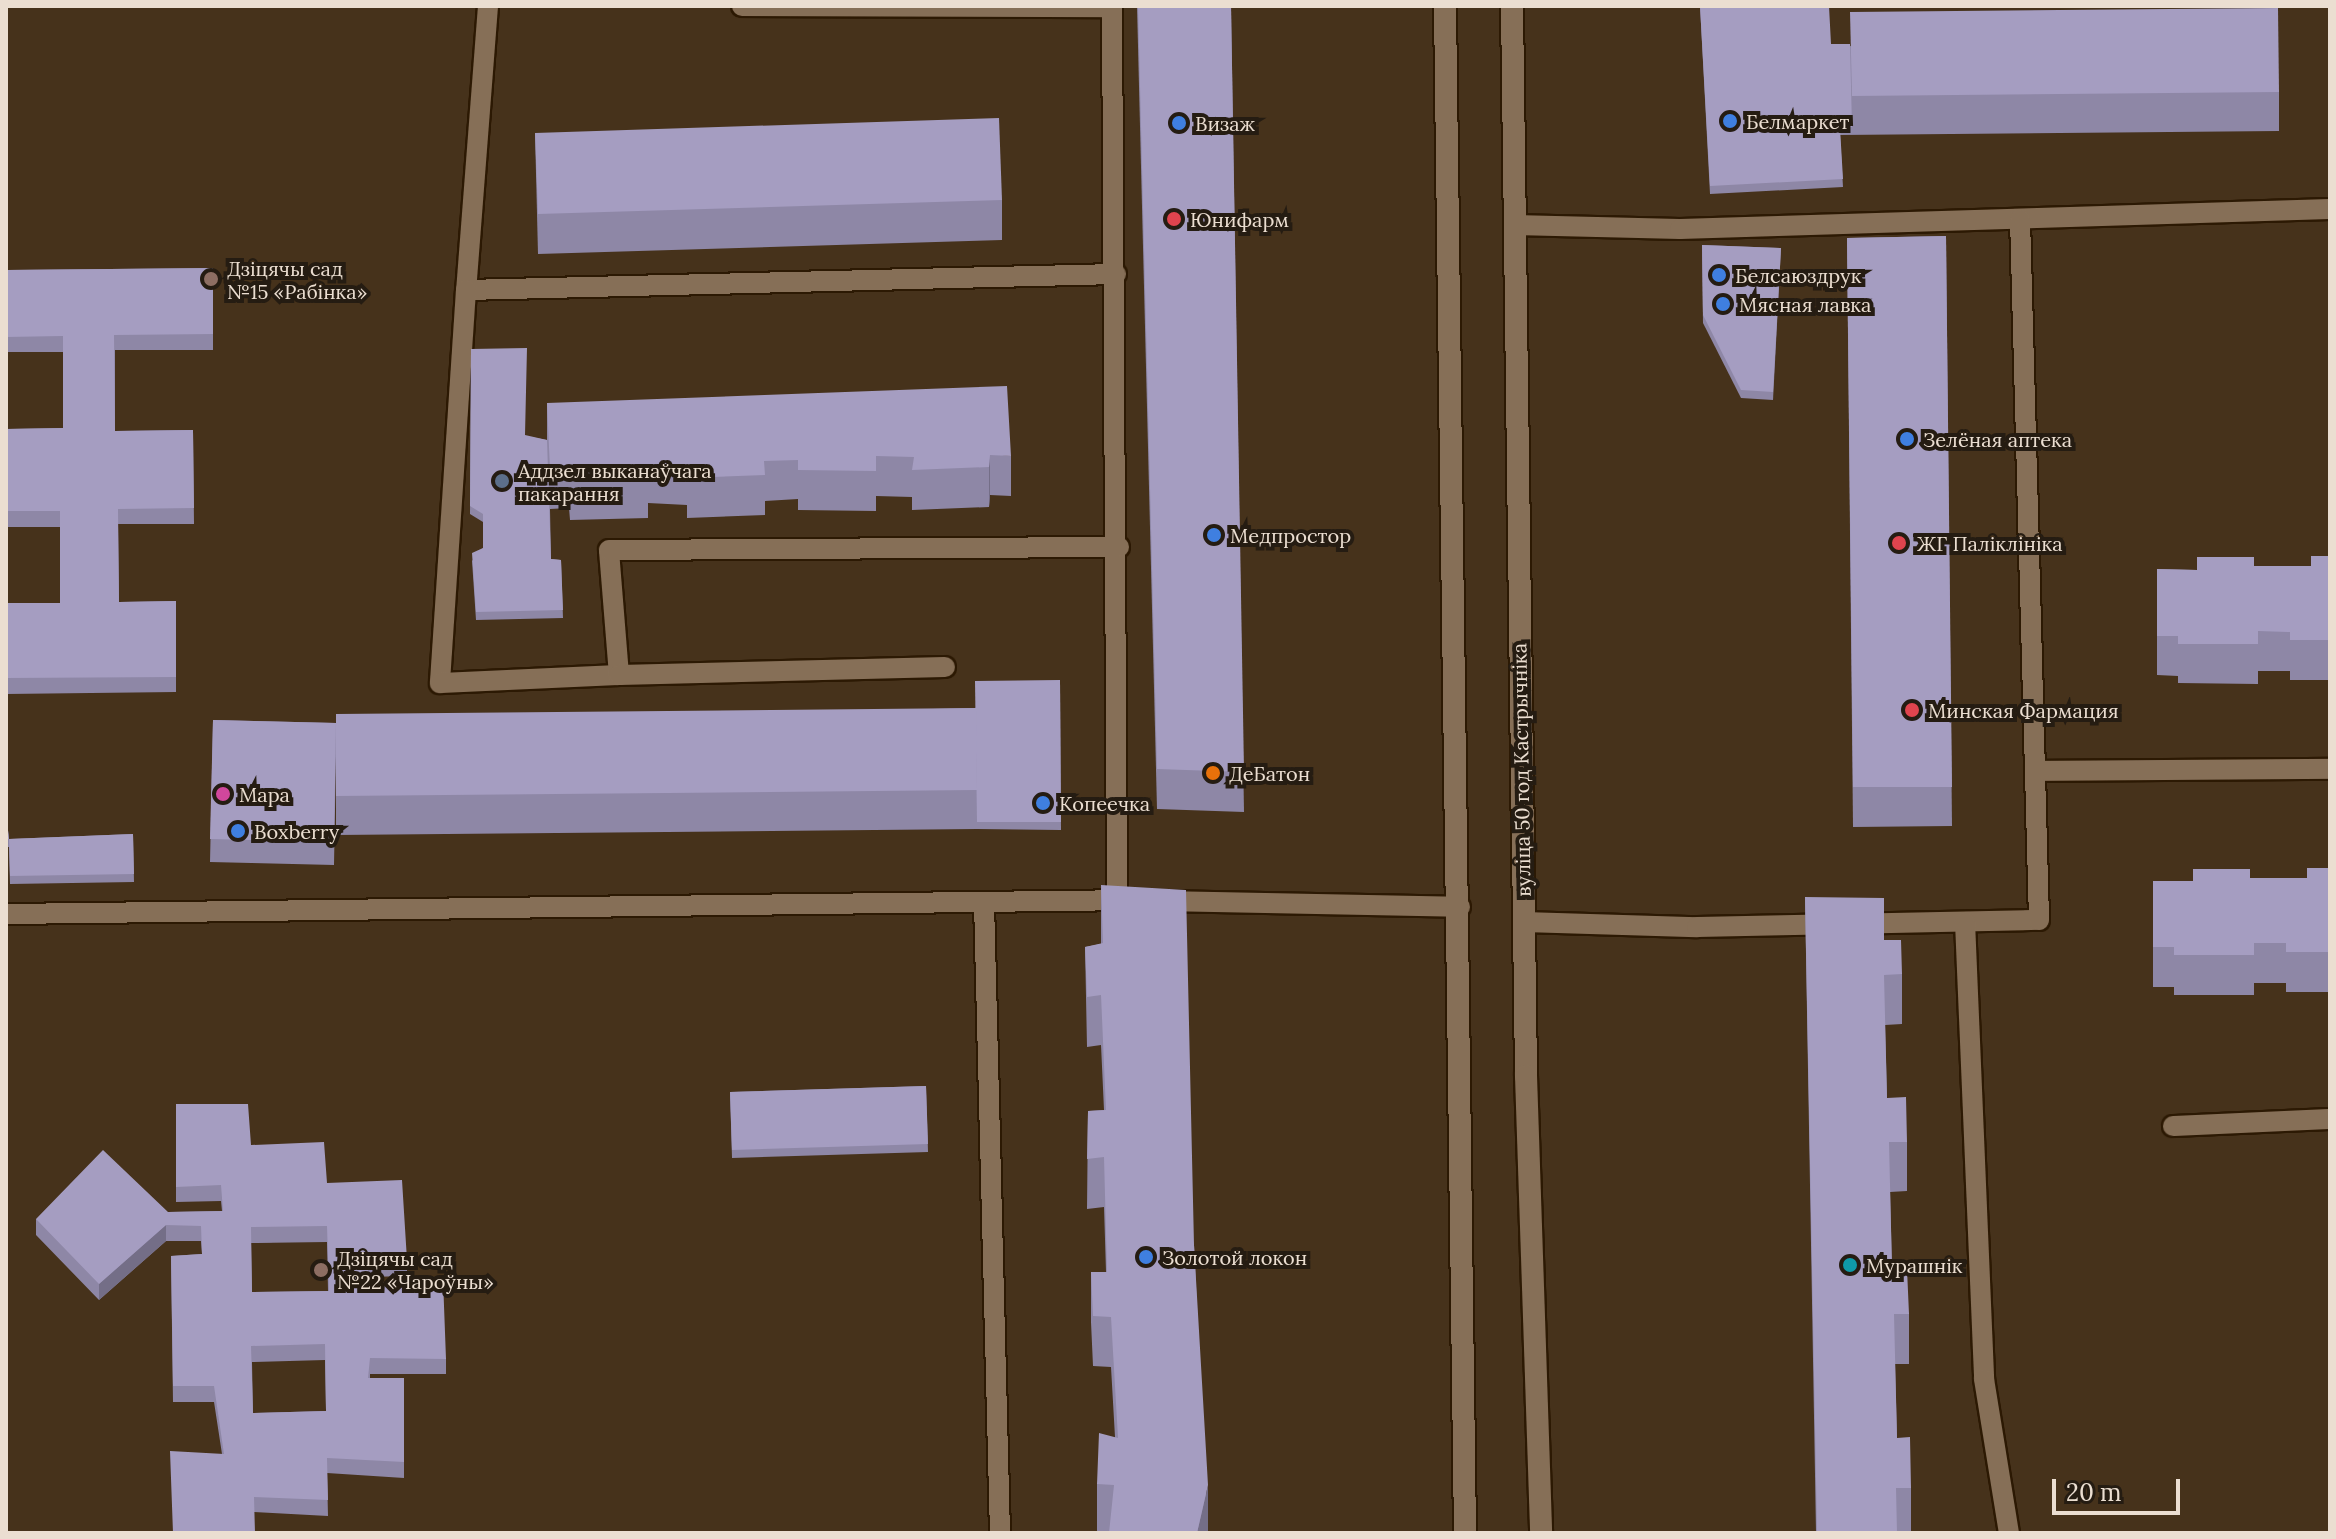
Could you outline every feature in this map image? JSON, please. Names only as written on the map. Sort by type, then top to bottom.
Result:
[{"type":"main road","points":[[1445,6],[1460,907],[1465,1533]]},
{"type":"main road","name":"вуліца 50 год Кастрычніка","points":[[1512,6],[1524,922],[1541,1533]]},
{"type":"lane","points":[[488,6],[440,683],[945,667]]},
{"type":"lane","points":[[742,6],[1112,7],[1119,547],[1117,900]]},
{"type":"lane","points":[[1514,225],[1680,229],[2330,209]]},
{"type":"lane","points":[[1524,922],[1697,927],[2039,920],[2020,219]]},
{"type":"lane","points":[[466,290],[1116,274]]},
{"type":"lane","points":[[619,675],[609,550],[1119,547]]},
{"type":"lane","points":[[2035,771],[2330,769]]},
{"type":"lane","points":[[6,914],[1117,900],[1460,907]]},
{"type":"lane","points":[[984,902],[1000,1533]]},
{"type":"lane","points":[[1965,922],[1984,1379],[2009,1533]]},
{"type":"lane","points":[[2173,1126],[2330,1119]]},
{"type":"building","points":[[1138,6],[1231,6],[1244,772],[1157,769]]},
{"type":"building","points":[[1700,6],[1829,6],[1831,44],[1850,44],[1852,127],[1840,128],[1843,179],[1710,186]]},
{"type":"building","points":[[2278,8],[2279,92],[1852,96],[1850,12]]},
{"type":"building","points":[[999,118],[1002,200],[538,214],[535,133]]},
{"type":"building","name":"ЖГ Паліклініка","points":[[1946,236],[1952,787],[1853,787],[1847,238]]},
{"type":"building","points":[[1702,245],[1781,248],[1773,392],[1741,390],[1703,315]]},
{"type":"building","points":[[213,268],[213,334],[114,335],[115,431],[193,430],[194,508],[118,509],[119,602],[176,601],[176,677],[6,678],[6,603],[60,603],[60,511],[6,511],[6,429],[63,428],[63,336],[6,337],[6,270]]},
{"type":"building","points":[[527,348],[525,435],[547,440],[551,559],[561,560],[563,610],[476,612],[472,553],[483,548],[483,514],[470,506],[471,349]]},
{"type":"building","points":[[1007,386],[1011,456],[990,455],[989,467],[912,470],[914,457],[876,456],[876,471],[798,470],[798,460],[764,461],[765,475],[687,478],[687,465],[647,464],[648,478],[570,480],[569,468],[550,469],[547,403]]},
{"type":"building","points":[[2311,556],[2330,556],[2330,640],[2290,640],[2290,632],[2258,631],[2258,644],[2178,644],[2178,636],[2157,636],[2157,569],[2197,570],[2197,557],[2254,557],[2254,566],[2311,566]]},
{"type":"building","points":[[1060,680],[1061,822],[977,822],[975,681]]},
{"type":"building","points":[[976,708],[977,790],[336,796],[336,714]]},
{"type":"building","points":[[213,720],[336,723],[334,842],[210,839]]},
{"type":"building","points":[[133,834],[134,874],[10,876],[9,839]]},
{"type":"building","points":[[2307,868],[2330,868],[2330,952],[2286,952],[2286,943],[2254,943],[2254,955],[2174,955],[2174,947],[2153,947],[2153,881],[2193,881],[2193,869],[2250,869],[2250,878],[2307,878]]},
{"type":"building","points":[[1101,885],[1186,890],[1194,1245],[1208,1485],[1197,1533],[1109,1533],[1114,1485],[1097,1484],[1099,1433],[1118,1438],[1111,1317],[1093,1316],[1091,1272],[1107,1272],[1104,1157],[1087,1159],[1088,1111],[1106,1110],[1101,995],[1087,997],[1085,947],[1103,943]]},
{"type":"building","name":"Мурашнік","points":[[1805,897],[1884,898],[1884,940],[1901,940],[1902,974],[1884,975],[1887,1098],[1906,1097],[1907,1142],[1889,1142],[1892,1269],[1907,1269],[1909,1314],[1894,1314],[1897,1438],[1910,1437],[1911,1488],[1896,1488],[1897,1533],[1817,1533]]},
{"type":"building","points":[[926,1086],[928,1144],[732,1150],[730,1092]]},
{"type":"building","points":[[176,1104],[248,1104],[251,1145],[324,1142],[327,1183],[402,1180],[407,1260],[368,1261],[368,1283],[443,1279],[446,1359],[370,1358],[368,1378],[404,1378],[404,1462],[327,1458],[328,1500],[254,1497],[255,1533],[173,1533],[170,1451],[224,1454],[214,1386],[173,1386],[171,1256],[202,1254],[201,1226],[166,1225],[99,1284],[36,1219],[103,1150],[168,1212],[223,1211],[221,1185],[176,1187]],"holes":[[[327,1226],[329,1291],[252,1292],[251,1227]],[[325,1344],[326,1411],[253,1413],[251,1346]]]},
{"type":"place","name":"Белмаркет","points":[[1730,121]]},
{"type":"place","name":"Визаж","points":[[1179,123]]},
{"type":"place","name":"Юнифарм","points":[[1174,219]]},
{"type":"place","name":"Белсаюздрук","points":[[1719,275]]},
{"type":"place","name":"Дзіцячы сад №15 «Рабінка»","points":[[211,279]]},
{"type":"place","name":"Мясная лавка","points":[[1723,304]]},
{"type":"place","name":"Зелёная аптека","points":[[1907,439]]},
{"type":"place","name":"Аддзел выканаўчага пакарання","points":[[502,481]]},
{"type":"place","name":"Медпростор","points":[[1214,535]]},
{"type":"place","name":"ЖГ Паліклініка","points":[[1899,543]]},
{"type":"place","name":"Минская Фармация","points":[[1912,710]]},
{"type":"place","name":"ДеБатон","points":[[1213,773]]},
{"type":"place","name":"Мара","points":[[223,794]]},
{"type":"place","name":"Копеечка","points":[[1043,803]]},
{"type":"place","name":"Boxberry","points":[[238,831]]},
{"type":"place","name":"Золотой локон","points":[[1146,1257]]},
{"type":"place","name":"Мурашнік","points":[[1850,1265]]},
{"type":"place","name":"Дзіцячы сад №22 «Чароўны»","points":[[321,1270]]}]
